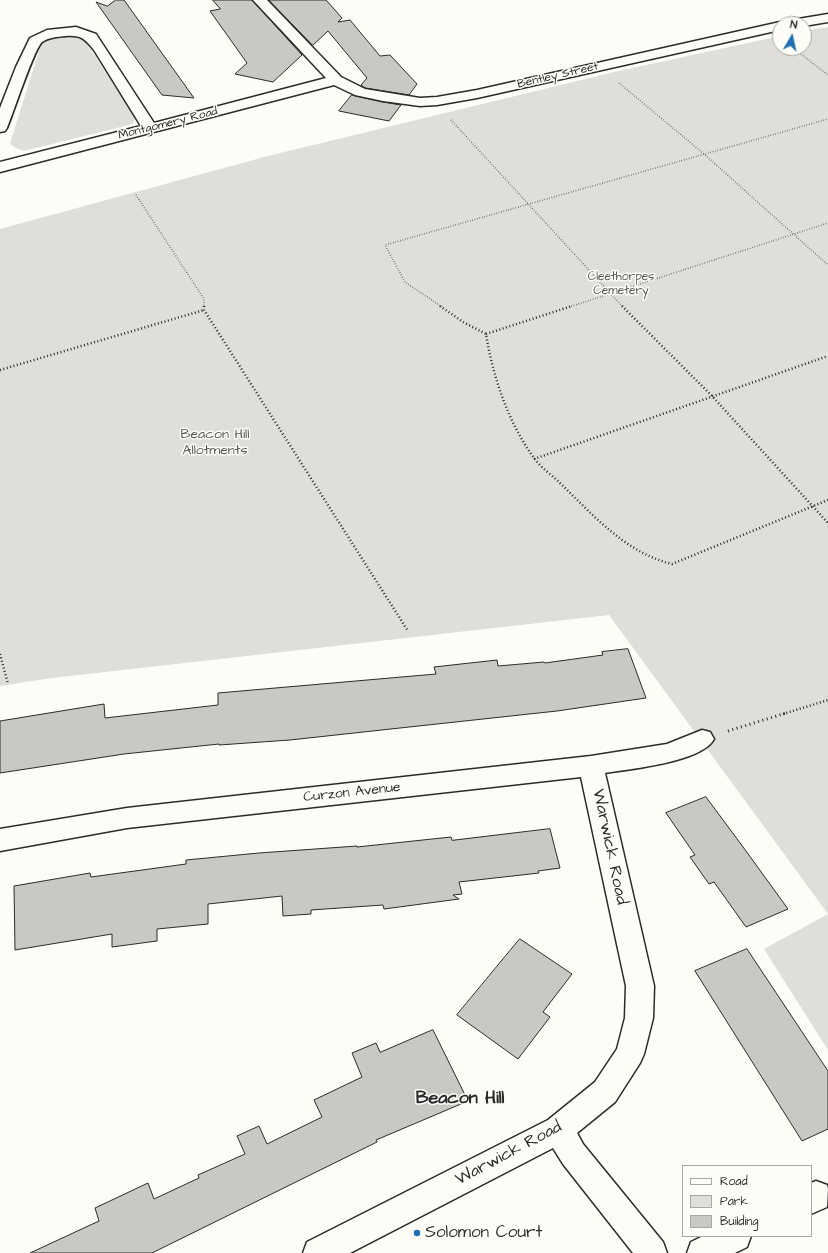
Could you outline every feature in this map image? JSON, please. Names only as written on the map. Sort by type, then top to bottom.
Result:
[{"type":"street","name":"Bentley Street","points":[[260,0],[336,80],[360,92],[407,101],[437,101],[477,94],[772,28]]},
{"type":"street","points":[[812,21],[828,18]]},
{"type":"street","points":[[0,128],[23,67],[35,41],[47,34],[76,31],[91,37],[150,129]]},
{"type":"street","name":"Montgomery Road","points":[[0,167],[336,80]]},
{"type":"street","name":"Curzon Avenue","points":[[0,840],[127,818],[591,766],[670,753],[702,739]]},
{"type":"street","name":"Warwick Road","points":[[318,1253],[558,1130],[605,1092],[630,1054],[639,1018],[640,986],[591,766]]},
{"type":"street","points":[[558,1130],[573,1154],[652,1253]]},
{"type":"street","points":[[702,1253],[734,1237]]},
{"type":"path","points":[[803,56],[828,75]]},
{"type":"path","points":[[618,83],[704,154],[828,265]]},
{"type":"path","points":[[458,118],[451,120],[610,294],[712,396],[828,524]]},
{"type":"path","points":[[828,119],[385,245],[405,282],[463,322],[486,334],[828,223]]},
{"type":"path","points":[[136,195],[204,299],[204,310],[408,631]]},
{"type":"path","points":[[0,370],[204,310]]},
{"type":"path","points":[[486,334],[488,350],[504,404],[534,459],[554,476],[598,520],[643,555],[661,563],[672,564],[828,500]]},
{"type":"path","points":[[534,459],[828,356]]},
{"type":"path","points":[[0,654],[8,684]]},
{"type":"path","points":[[702,739],[828,700]]},
{"type":"green space","points":[[828,27],[828,914],[609,615],[52,678],[0,686],[0,229],[268,156],[614,72],[772,38],[772,56],[812,56],[812,30]]},
{"type":"green space","points":[[56,36],[76,36],[86,42],[135,118],[133,124],[24,151],[16,148],[10,144],[41,45]]},
{"type":"green space","points":[[828,914],[828,1050],[764,949]]},
{"type":"building","points":[[116,0],[124,0],[194,98],[162,95],[96,2],[107,6]]},
{"type":"building","points":[[213,0],[252,0],[302,55],[273,82],[235,74],[247,63],[210,11],[220,9]]},
{"type":"building","points":[[269,0],[326,0],[342,18],[338,22],[350,20],[380,56],[390,55],[417,84],[409,95],[365,88],[361,85],[367,78],[328,31],[313,45]]},
{"type":"building","points":[[352,95],[401,105],[389,121],[339,111]]},
{"type":"building","points":[[628,649],[646,698],[557,711],[290,740],[219,744],[124,754],[0,773],[0,721],[104,704],[105,718],[218,705],[218,693],[436,674],[434,667],[497,660],[498,666],[545,663],[603,655],[602,652]]},
{"type":"building","points":[[706,797],[788,909],[746,927],[714,882],[709,884],[690,857],[695,855],[666,813]]},
{"type":"building","points":[[550,829],[560,868],[538,871],[539,873],[459,882],[462,894],[453,895],[459,899],[384,909],[383,905],[311,910],[311,914],[283,916],[282,896],[208,904],[208,924],[157,929],[157,941],[112,947],[112,934],[15,950],[14,886],[90,873],[91,877],[186,864],[186,860],[259,853],[357,847],[451,837],[452,840]]},
{"type":"building","points":[[520,939],[572,974],[543,1012],[550,1017],[518,1059],[457,1015]]},
{"type":"building","points":[[747,949],[828,1071],[828,1129],[802,1141],[695,971]]},
{"type":"building","points":[[433,1030],[468,1101],[376,1140],[377,1142],[152,1253],[30,1253],[99,1221],[95,1208],[148,1183],[154,1199],[199,1178],[198,1175],[245,1154],[237,1136],[259,1126],[267,1144],[322,1117],[314,1100],[362,1077],[352,1053],[376,1043],[380,1052]]},
{"type":"place","name":"Solomon Court","points":[[417,1233]]},
{"type":"district","name":"Beacon Hill","points":[[460,1099]]},
{"type":"park label","name":"Cleethorpes Cemetery","points":[[621,284]]},
{"type":"park label","name":"Beacon Hill Allotments","points":[[215,444]]}]
